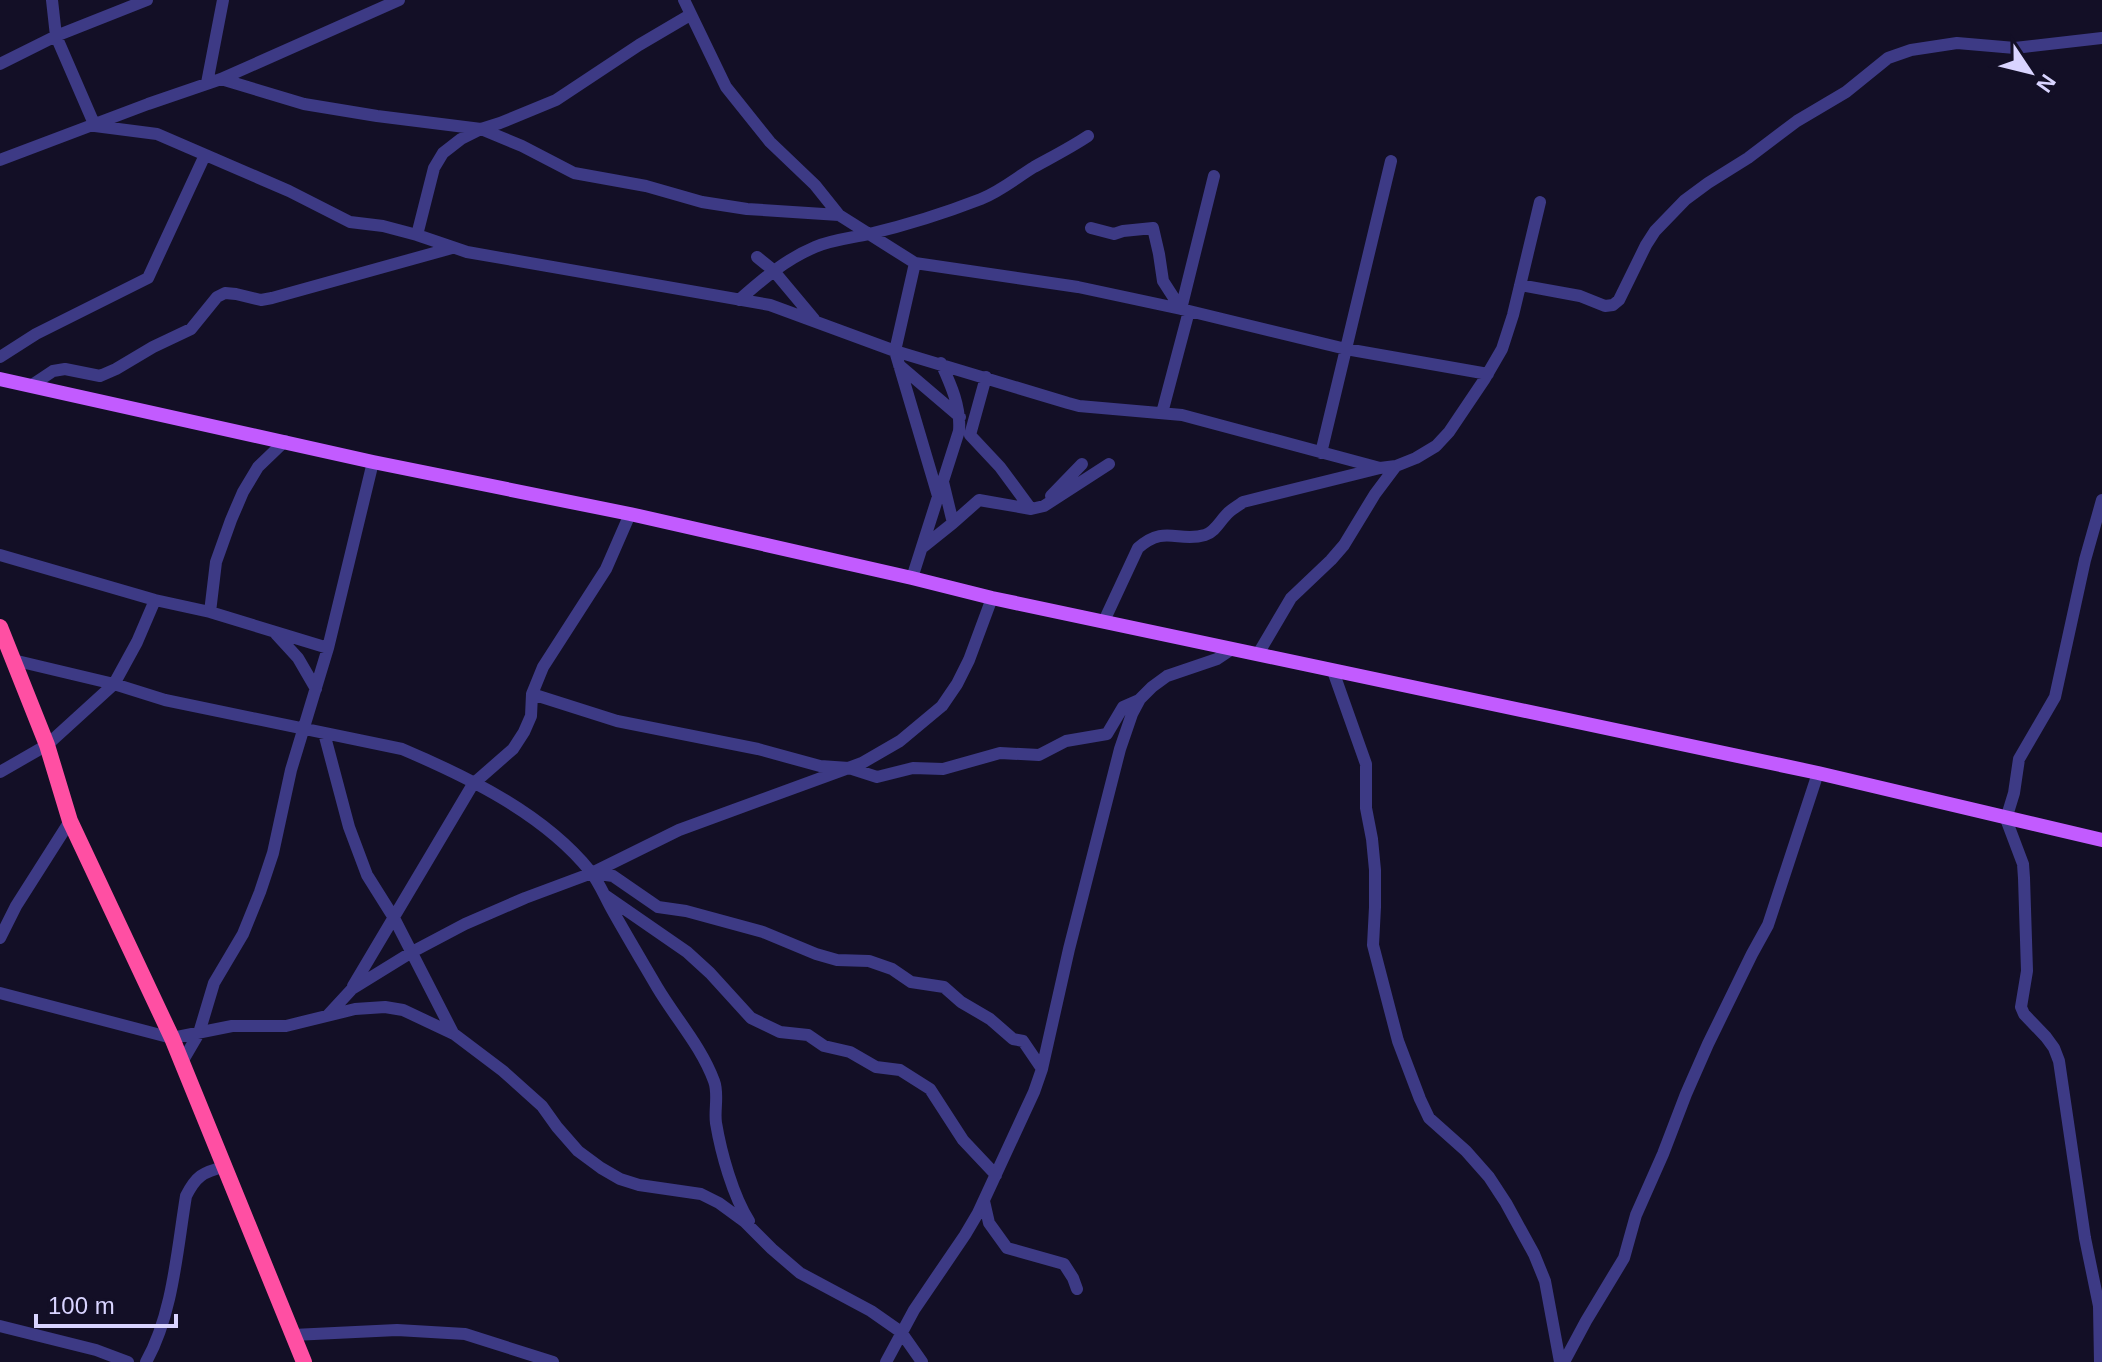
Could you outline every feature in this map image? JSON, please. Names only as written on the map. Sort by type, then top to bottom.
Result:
[{"type":"highway","points":[[0,627],[47,745],[70,821],[172,1038],[304,1362]]},
{"type":"main road","points":[[0,379],[373,462],[630,514],[992,598],[1818,773],[2102,840]]},
{"type":"street","points":[[52,0],[56,36],[95,126]]},
{"type":"street","points":[[0,64],[56,36],[147,0]]},
{"type":"street","points":[[207,83],[223,0]]},
{"type":"street","points":[[0,160],[221,79],[399,0]]},
{"type":"street","points":[[684,0],[726,87],[770,142],[815,185],[839,215],[915,263],[1078,287],[1346,349],[1488,374]]},
{"type":"street","points":[[417,235],[434,168],[443,153],[481,129],[556,100],[690,15]]},
{"type":"street","points":[[1520,285],[1580,296],[1605,306],[1613,305],[1619,300],[1655,231],[1685,200],[1797,121],[1846,92],[1888,58],[1911,50],[1957,43],[2015,48],[2102,38]]},
{"type":"street","points":[[221,79],[304,104],[481,129],[574,173],[646,186],[702,202],[747,209],[839,215]]},
{"type":"street","points":[[95,126],[152,132],[289,191],[350,222],[383,226],[467,252],[770,305],[895,351],[1079,406],[1162,413],[1215,423],[1380,468]]},
{"type":"street","points":[[739,300],[773,270],[819,245],[924,219],[981,199],[1088,136]]},
{"type":"street","points":[[0,357],[36,334],[148,278],[205,155]]},
{"type":"street","points":[[1321,453],[1391,161]]},
{"type":"street","points":[[1162,413],[1214,176]]},
{"type":"street","points":[[1104,621],[1138,548],[1147,539],[1162,535],[1208,535],[1243,502],[1396,466],[1436,446],[1449,432],[1502,349],[1540,202]]},
{"type":"street","points":[[1091,228],[1114,234],[1153,228],[1163,281],[1185,310]]},
{"type":"street","points":[[32,385],[53,371],[65,369],[100,376],[116,369],[191,329],[217,297],[225,293],[261,300],[272,298],[452,248]]},
{"type":"street","points":[[757,257],[773,270],[817,321]]},
{"type":"street","points":[[915,263],[895,351],[938,496]]},
{"type":"street","points":[[912,578],[959,431],[960,417],[941,363]]},
{"type":"street","points":[[899,365],[960,417]]},
{"type":"street","points":[[986,377],[970,435],[1000,467],[1031,509]]},
{"type":"street","points":[[210,612],[216,562],[243,492],[258,467],[285,441]]},
{"type":"street","points":[[182,1062],[199,1033],[214,983],[243,934],[273,853],[291,770],[328,648],[373,462]]},
{"type":"street","points":[[1047,504],[1053,493],[1082,464]]},
{"type":"street","points":[[921,548],[979,500],[1031,509],[1047,504],[1109,464]]},
{"type":"street","points":[[1258,654],[1291,598],[1344,545],[1396,466]]},
{"type":"street","points":[[943,482],[953,523]]},
{"type":"street","points":[[2100,1362],[2101,1316],[2085,1238],[2059,1061],[2054,1048],[2021,1007],[2027,971],[2023,864],[2006,819],[2019,759],[2055,697],[2085,560],[2102,500]]},
{"type":"street","points":[[327,1016],[352,989],[473,784],[513,749],[524,732],[531,716],[532,694],[543,667],[606,569],[630,514]]},
{"type":"street","points":[[0,555],[155,600],[210,612],[328,648]]},
{"type":"street","points":[[352,989],[465,924],[592,873],[679,830],[849,768],[900,741],[942,706],[957,684],[992,598]]},
{"type":"street","points":[[0,772],[47,745],[114,684],[155,600]]},
{"type":"street","points":[[273,632],[298,658],[316,689]]},
{"type":"street","points":[[886,1362],[929,1285],[965,1235],[984,1201],[1034,1092],[1120,749],[1132,714],[1140,699],[1167,676],[1217,659],[1232,649]]},
{"type":"street","points":[[13,660],[114,684],[165,700],[402,749],[438,764],[544,825],[592,873],[662,995],[702,1054],[716,1085],[716,1122],[738,1203],[757,1235]]},
{"type":"street","points":[[1333,671],[1366,764],[1366,808],[1375,870],[1374,949],[1398,1041],[1429,1118],[1466,1151],[1489,1177],[1534,1254],[1545,1281],[1562,1362]]},
{"type":"street","points":[[532,694],[617,721],[758,749],[820,766],[849,768],[877,777],[913,768],[943,769],[1000,753],[1039,755],[1066,741],[1107,734],[1123,707],[1140,699]]},
{"type":"street","points":[[324,733],[349,827],[367,875],[394,918],[454,1034]]},
{"type":"street","points":[[1562,1362],[1621,1265],[1636,1215],[1686,1094],[1768,925],[1818,773]]},
{"type":"street","points":[[0,938],[16,906],[70,821]]},
{"type":"street","points":[[592,873],[613,876],[658,907],[686,911],[763,932],[837,960],[869,961],[892,969],[911,982],[944,987],[1013,1039],[1023,1041],[1042,1069]]},
{"type":"street","points":[[604,895],[687,952],[751,1018],[780,1032],[808,1035],[824,1046],[850,1052],[876,1067],[900,1070],[930,1089],[963,1140],[996,1175]]},
{"type":"street","points":[[0,993],[172,1038],[232,1026],[286,1026],[355,1009],[385,1007],[403,1010],[454,1034],[530,1094],[566,1139],[601,1168],[639,1185],[701,1194],[732,1212],[800,1273],[871,1311],[901,1332],[922,1362]]},
{"type":"street","points":[[146,1362],[155,1347],[165,1317],[186,1196],[193,1181],[206,1171],[224,1167]]},
{"type":"street","points":[[984,1201],[989,1223],[1007,1248],[1064,1264],[1077,1289]]},
{"type":"street","points":[[0,1326],[96,1350],[128,1362]]},
{"type":"street","points":[[293,1335],[397,1330],[465,1334],[553,1362]]}]
